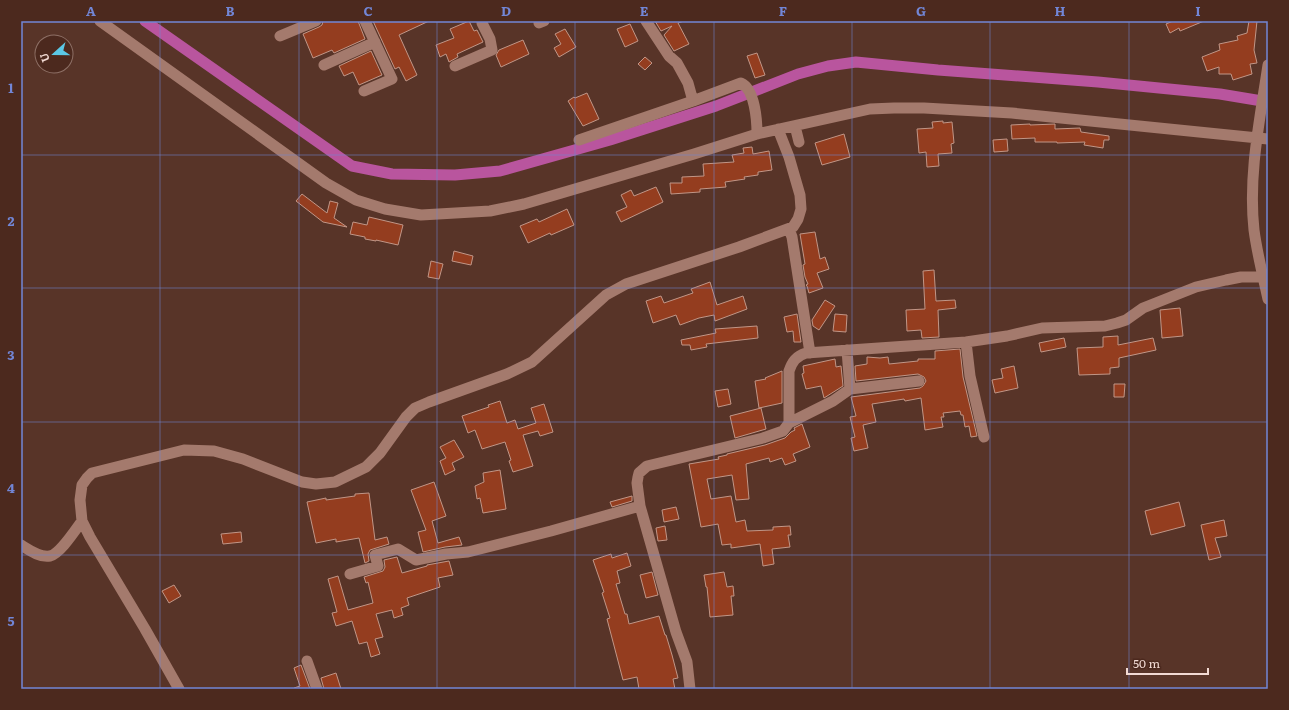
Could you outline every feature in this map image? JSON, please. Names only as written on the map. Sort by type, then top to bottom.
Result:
[{"type":"street","points":[[100,21],[326,183],[356,200],[385,209],[421,215],[490,211],[524,204],[756,134],[870,109],[924,108],[1019,114],[1247,136],[1262,135]]},
{"type":"street","points":[[280,36],[316,21]]},
{"type":"street","points":[[364,91],[392,79],[365,21]]},
{"type":"street","points":[[455,66],[492,50],[490,39],[482,21]]},
{"type":"street","points":[[646,21],[669,56],[677,63],[688,83],[693,101]]},
{"type":"street","points":[[324,65],[375,42]]},
{"type":"street","points":[[1268,65],[1262,135],[1254,178],[1253,203],[1254,229],[1264,271],[1268,299]]},
{"type":"street","points":[[579,140],[741,83],[750,91],[757,122],[756,134]]},
{"type":"street","points":[[795,126],[799,142]]},
{"type":"street","points":[[179,689],[82,521],[80,500],[82,485],[92,473],[184,450],[214,451],[243,459],[302,482],[316,484],[335,482],[366,467],[380,453],[406,417],[415,408],[507,374],[532,362],[606,295],[626,284],[739,247],[793,227],[798,219],[801,209],[800,196],[789,157],[778,129]]},
{"type":"street","points":[[790,229],[795,251],[810,353]]},
{"type":"street","points":[[690,689],[687,662],[676,632],[640,506],[637,483],[638,477],[639,473],[647,466],[780,433],[789,423],[789,371],[796,358],[801,355],[847,350],[966,342],[1007,336],[1042,328],[1105,326],[1122,321],[1143,308],[1196,287],[1241,278],[1264,271]]},
{"type":"street","points":[[966,342],[970,376],[984,437]]},
{"type":"street","points":[[847,350],[850,389]]},
{"type":"street","points":[[789,423],[833,401],[850,389],[919,381]]},
{"type":"street","points":[[350,574],[378,566],[375,554],[398,549],[416,560],[446,554],[468,552],[640,506]]},
{"type":"street","points":[[21,545],[43,556],[51,556],[57,553],[82,521]]},
{"type":"street","points":[[307,661],[317,689]]},
{"type":"building","points":[[323,21],[358,21],[365,39],[334,53],[332,50],[313,58],[303,34],[319,27],[322,25]]},
{"type":"building","points":[[373,21],[429,21],[399,35],[417,75],[406,81],[399,67],[395,69]]},
{"type":"building","points":[[469,21],[474,31],[477,30],[483,42],[457,54],[458,57],[449,62],[446,54],[440,57],[436,45],[454,38],[450,29]]},
{"type":"building","points":[[655,21],[684,21],[678,23],[689,44],[674,51],[664,35],[672,26],[661,31]]},
{"type":"building","points":[[1173,21],[1204,21],[1180,31],[1179,28],[1170,33],[1166,24]]},
{"type":"building","points":[[1249,21],[1257,21],[1254,50],[1257,63],[1250,64],[1252,74],[1233,80],[1231,74],[1219,74],[1219,67],[1207,71],[1202,57],[1220,50],[1219,44],[1238,40],[1237,36],[1247,33]]},
{"type":"building","points":[[630,24],[638,41],[625,47],[617,29]]},
{"type":"building","points":[[565,29],[576,47],[559,57],[554,48],[561,44],[555,34]]},
{"type":"building","points":[[523,40],[529,54],[501,67],[496,55],[499,50]]},
{"type":"building","points":[[371,51],[382,75],[359,85],[353,72],[344,76],[339,66]]},
{"type":"building","points":[[757,53],[765,75],[755,78],[747,56]]},
{"type":"building","points":[[645,57],[652,63],[645,70],[638,64]]},
{"type":"building","points":[[587,93],[599,119],[583,126],[568,101],[574,97],[575,98]]},
{"type":"building","points":[[943,121],[943,123],[952,122],[954,143],[951,144],[952,153],[938,154],[939,166],[927,167],[926,152],[919,153],[917,129],[933,128],[932,122]]},
{"type":"building","points":[[1055,124],[1055,129],[1080,128],[1081,132],[1109,136],[1109,140],[1104,140],[1103,148],[1084,145],[1085,142],[1057,143],[1035,142],[1035,138],[1012,139],[1011,125]]},
{"type":"building","points":[[844,134],[850,157],[822,165],[815,143]]},
{"type":"building","points":[[1007,139],[1008,151],[994,152],[993,140]]},
{"type":"building","points":[[752,147],[753,154],[769,151],[772,170],[758,172],[758,175],[744,177],[745,179],[725,182],[726,187],[700,189],[700,192],[671,194],[670,183],[682,183],[682,177],[704,176],[703,164],[734,162],[732,155],[744,153],[743,148]]},
{"type":"building","points":[[656,187],[663,202],[621,222],[616,212],[627,207],[621,195],[631,190],[634,196]]},
{"type":"building","points":[[302,194],[327,213],[330,201],[338,203],[334,218],[347,227],[323,222],[296,201]]},
{"type":"building","points":[[567,209],[574,225],[551,235],[550,233],[528,243],[520,226],[537,219],[539,222]]},
{"type":"building","points":[[369,217],[403,225],[398,245],[365,239],[365,237],[350,234],[353,222],[367,225]]},
{"type":"building","points":[[815,232],[820,259],[825,257],[829,269],[817,273],[823,288],[809,293],[806,285],[808,284],[803,265],[805,264],[800,234]]},
{"type":"building","points":[[454,251],[473,256],[471,265],[452,261]]},
{"type":"building","points":[[431,261],[443,264],[439,279],[428,277]]},
{"type":"building","points":[[934,270],[936,301],[955,300],[956,308],[938,310],[939,337],[922,338],[921,330],[907,331],[906,310],[925,309],[923,271]]},
{"type":"building","points":[[710,282],[717,305],[743,296],[747,309],[715,321],[714,315],[699,318],[680,325],[676,315],[653,323],[646,301],[661,296],[664,303],[693,293],[691,289]]},
{"type":"building","points":[[825,300],[835,306],[819,330],[813,326],[812,320]]},
{"type":"building","points":[[1180,308],[1183,336],[1162,338],[1160,310]]},
{"type":"building","points":[[797,314],[801,342],[794,342],[793,331],[787,332],[784,317]]},
{"type":"building","points":[[835,314],[847,315],[846,332],[833,331]]},
{"type":"building","points":[[757,326],[758,338],[706,344],[707,347],[691,350],[690,345],[682,345],[681,340],[716,333],[715,329]]},
{"type":"building","points":[[1118,336],[1118,345],[1153,338],[1156,350],[1119,358],[1119,367],[1110,368],[1110,374],[1079,375],[1077,348],[1103,347],[1103,337]]},
{"type":"building","points":[[1064,338],[1066,347],[1041,352],[1039,343]]},
{"type":"building","points":[[960,349],[963,377],[977,436],[971,437],[969,426],[965,427],[963,415],[961,415],[960,411],[943,413],[944,417],[941,417],[943,427],[925,430],[921,398],[905,401],[904,399],[872,404],[876,422],[863,425],[868,448],[854,451],[851,438],[855,437],[850,417],[856,416],[851,397],[920,388],[926,381],[924,377],[918,374],[856,381],[855,366],[867,364],[867,357],[888,357],[889,364],[918,361],[918,359],[935,359],[935,351]]},
{"type":"building","points":[[835,359],[836,367],[841,366],[843,386],[824,398],[821,386],[806,389],[802,374],[804,373],[803,366]]},
{"type":"building","points":[[1014,366],[1018,388],[995,393],[992,380],[1003,378],[1001,369]]},
{"type":"building","points":[[782,371],[782,403],[759,408],[755,381],[766,379],[765,378]]},
{"type":"building","points":[[1114,384],[1125,384],[1124,397],[1114,397]]},
{"type":"building","points":[[728,389],[731,404],[718,407],[715,391]]},
{"type":"building","points":[[500,401],[507,423],[515,420],[518,429],[536,423],[531,408],[544,404],[553,432],[540,436],[538,431],[523,435],[533,466],[513,472],[505,442],[482,449],[475,430],[468,433],[462,416],[489,407],[488,405]]},
{"type":"building","points":[[761,408],[766,429],[735,438],[730,416]]},
{"type":"building","points":[[802,424],[810,447],[793,454],[796,461],[785,465],[782,458],[770,462],[769,458],[746,464],[749,499],[736,500],[732,475],[707,479],[711,499],[731,496],[736,522],[745,520],[747,531],[773,530],[773,527],[790,526],[791,535],[788,535],[790,547],[772,549],[774,564],[763,566],[760,544],[731,548],[731,544],[722,545],[718,524],[701,527],[689,464],[719,459],[718,457],[727,454],[765,445],[785,438],[795,430],[794,428]]},
{"type":"building","points":[[454,440],[464,457],[452,463],[455,470],[445,475],[440,461],[446,458],[440,447]]},
{"type":"building","points":[[500,470],[506,509],[483,513],[480,498],[477,499],[475,486],[484,482],[483,473]]},
{"type":"building","points":[[434,482],[446,516],[432,521],[438,543],[459,537],[462,545],[423,552],[418,532],[426,530],[411,490]]},
{"type":"building","points":[[369,493],[375,540],[387,537],[389,544],[370,550],[368,554],[369,561],[365,563],[359,538],[336,542],[336,539],[316,543],[307,502],[326,498],[326,500],[355,496],[355,494]]},
{"type":"building","points":[[632,496],[632,501],[612,507],[610,502]]},
{"type":"building","points":[[1179,502],[1185,526],[1151,535],[1145,511]]},
{"type":"building","points":[[676,507],[679,519],[664,522],[662,510]]},
{"type":"building","points":[[1224,520],[1227,536],[1215,538],[1221,557],[1209,560],[1201,525]]},
{"type":"building","points":[[665,526],[667,540],[658,541],[656,528]]},
{"type":"building","points":[[241,532],[242,542],[223,544],[221,534]]},
{"type":"building","points":[[627,553],[631,566],[617,571],[620,583],[616,584],[625,614],[627,614],[629,624],[659,616],[678,678],[673,679],[675,689],[639,689],[637,677],[623,680],[607,619],[610,618],[602,593],[604,592],[593,560],[611,554],[612,558]]},
{"type":"building","points":[[397,557],[402,573],[427,565],[449,561],[453,575],[438,578],[440,587],[407,598],[409,605],[401,608],[403,615],[394,618],[392,610],[376,614],[383,637],[375,639],[380,654],[371,657],[367,642],[359,644],[352,621],[336,626],[332,613],[337,612],[328,579],[338,576],[348,610],[373,603],[368,582],[366,583],[364,577],[383,571],[385,567],[384,560]]},
{"type":"building","points":[[652,572],[658,595],[646,598],[640,575]]},
{"type":"building","points":[[724,572],[727,587],[733,586],[734,596],[731,596],[733,615],[710,617],[707,587],[704,575]]},
{"type":"building","points":[[174,585],[181,596],[169,603],[162,591]]},
{"type":"building","points":[[301,665],[310,689],[294,688],[300,686],[294,668]]},
{"type":"building","points":[[336,673],[341,689],[324,689],[321,678]]},
{"type":"waterway","points":[[145,21],[352,166],[392,174],[455,175],[500,171],[610,140],[716,106],[798,74],[828,66],[856,62],[938,70],[1098,82],[1220,94],[1268,102]]}]
